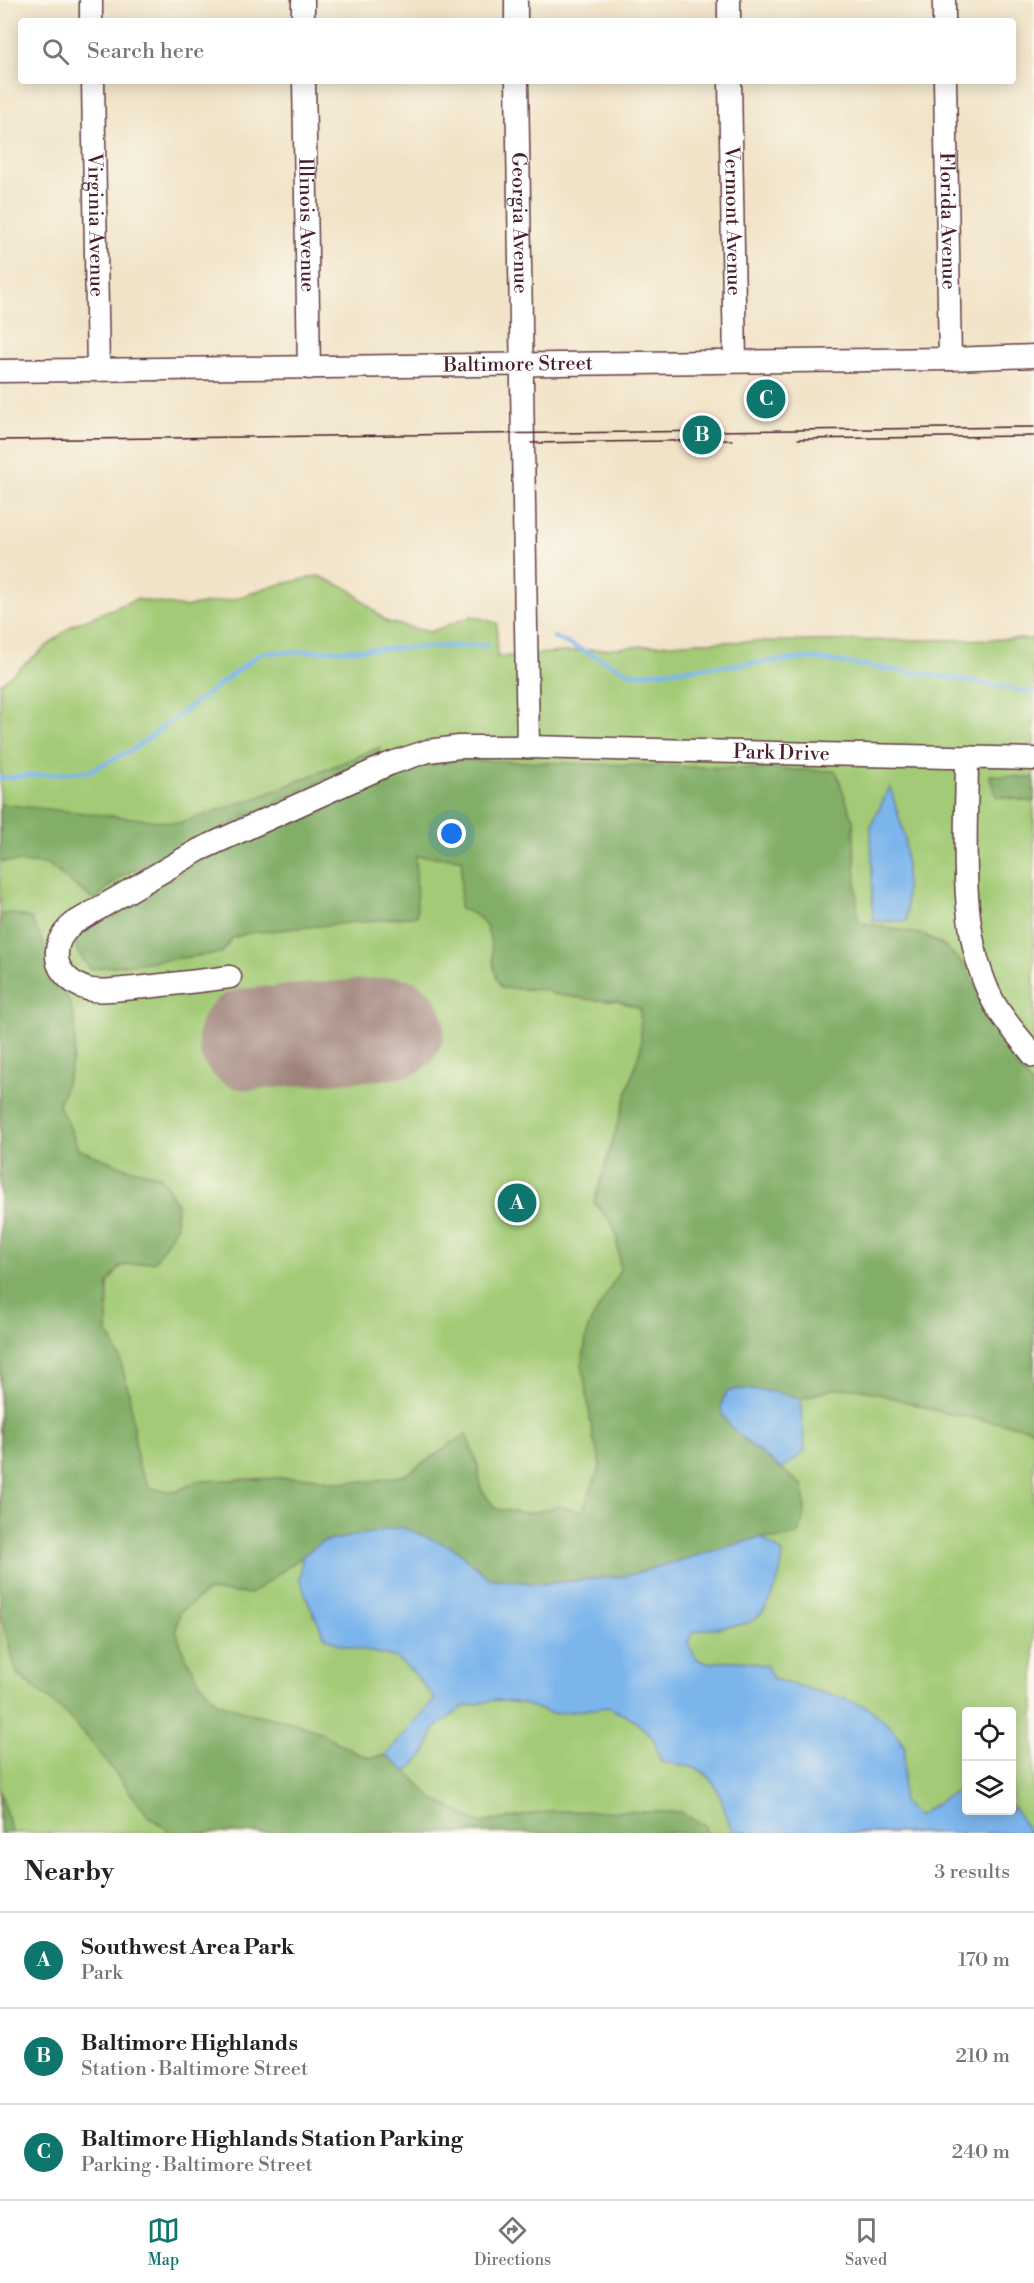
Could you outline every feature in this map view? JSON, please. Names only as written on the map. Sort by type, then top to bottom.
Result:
[{"type":"street","points":[[91,0],[92,18]]},
{"type":"street","points":[[303,0],[303,18]]},
{"type":"street","points":[[516,0],[516,18]]},
{"type":"street","points":[[729,0],[729,18]]},
{"type":"street","points":[[944,0],[944,18]]},
{"type":"street","name":"Virginia Avenue","points":[[93,84],[98,370]]},
{"type":"street","name":"Illinois Avenue","points":[[304,84],[309,368]]},
{"type":"street","name":"Georgia Avenue","points":[[517,84],[522,365]]},
{"type":"street","name":"Vermont Avenue","points":[[730,84],[735,361]]},
{"type":"street","name":"Florida Avenue","points":[[945,84],[950,359]]},
{"type":"street","name":"Baltimore Street","points":[[0,371],[1034,356]]},
{"type":"street","points":[[522,365],[528,747]]},
{"type":"street","name":"Park Drive","points":[[230,977],[159,986],[91,990],[70,980],[60,968],[57,943],[74,923],[199,850],[389,764],[428,751],[459,747],[528,747],[1034,759]]},
{"type":"street","points":[[967,757],[966,891],[980,970],[994,1002],[1034,1056]]},
{"type":"green space","points":[[318,576],[349,589],[387,622],[430,632],[472,616],[497,623],[497,657],[698,642],[1034,639],[1034,1833],[0,1833],[0,684],[73,625],[136,599],[184,607],[235,599],[265,588]]},
{"type":"green space","points":[[380,747],[377,755],[123,875],[94,900],[47,864],[0,861],[0,804],[178,823],[262,796]]},
{"type":"green space","points":[[457,760],[836,771],[853,821],[858,922],[925,935],[946,947],[964,965],[1019,1068],[1034,1088],[1034,1429],[945,1413],[858,1388],[833,1389],[800,1399],[775,1392],[740,1436],[803,1486],[805,1511],[799,1534],[777,1539],[761,1537],[626,1576],[540,1584],[489,1578],[452,1547],[355,1536],[322,1542],[251,1594],[208,1591],[180,1612],[176,1630],[184,1654],[201,1684],[217,1702],[320,1732],[354,1752],[370,1758],[386,1755],[407,1772],[432,1798],[479,1823],[552,1811],[680,1812],[705,1826],[707,1833],[172,1833],[149,1817],[89,1739],[63,1711],[17,1674],[0,1612],[0,1567],[4,1542],[0,1493],[0,1224],[3,1221],[0,1215],[0,915],[9,913],[31,918],[71,1007],[75,1045],[67,1082],[58,1106],[67,1120],[78,1149],[124,1167],[161,1176],[177,1203],[176,1227],[155,1261],[121,1266],[108,1283],[107,1331],[119,1355],[129,1393],[138,1465],[150,1488],[176,1492],[197,1481],[311,1477],[334,1482],[373,1481],[405,1475],[466,1434],[478,1466],[481,1489],[496,1509],[530,1513],[559,1506],[582,1512],[601,1464],[593,1437],[582,1364],[588,1327],[620,1270],[616,1233],[610,1221],[594,1202],[641,1047],[640,1008],[618,1001],[592,1000],[553,994],[545,990],[502,988],[497,980],[488,932],[484,924],[476,916],[460,909],[462,859],[416,856],[417,916],[249,933],[232,938],[222,953],[90,969],[77,951],[75,937],[87,924],[227,847],[383,774]]},
{"type":"green space","points":[[989,775],[1034,778],[1034,802],[996,796]]},
{"type":"green space","points":[[0,1790],[12,1833],[0,1833]]},
{"type":"water","points":[[890,787],[905,837],[907,921],[873,921],[871,825]]},
{"type":"water","points":[[738,1389],[775,1392],[800,1399],[805,1451],[782,1469],[741,1437],[723,1415],[721,1406],[727,1392]]},
{"type":"water","points":[[401,1527],[452,1547],[489,1578],[540,1584],[626,1576],[761,1537],[783,1553],[777,1584],[768,1605],[753,1620],[744,1624],[693,1632],[688,1642],[697,1658],[707,1663],[741,1661],[766,1665],[773,1679],[869,1708],[890,1726],[905,1747],[902,1802],[917,1816],[962,1789],[962,1815],[1016,1815],[1016,1811],[1030,1833],[756,1833],[732,1831],[721,1799],[708,1776],[683,1765],[661,1762],[653,1737],[632,1719],[608,1707],[553,1714],[520,1703],[495,1700],[463,1707],[434,1729],[426,1752],[407,1772],[386,1755],[435,1699],[412,1671],[394,1657],[341,1645],[325,1637],[300,1580],[302,1556],[322,1542]]},
{"type":"waterway","points":[[554,637],[633,674],[810,658],[965,680],[1034,693]]},
{"type":"waterway","points":[[0,778],[90,771],[134,749],[261,653],[489,645]]},
{"type":"runway","points":[[249,1039],[393,1028]]},
{"type":"tram line","points":[[0,440],[1034,427]]},
{"type":"tram line","points":[[798,439],[1034,436]]},
{"type":"tram line","points":[[531,443],[732,440]]},
{"type":"place","name":"Baltimore Highlands Station Parking","points":[[766,399]]},
{"type":"place","name":"Baltimore Highlands","points":[[702,435]]},
{"type":"place","name":"Southwest Area Park","points":[[517,1203]]}]
